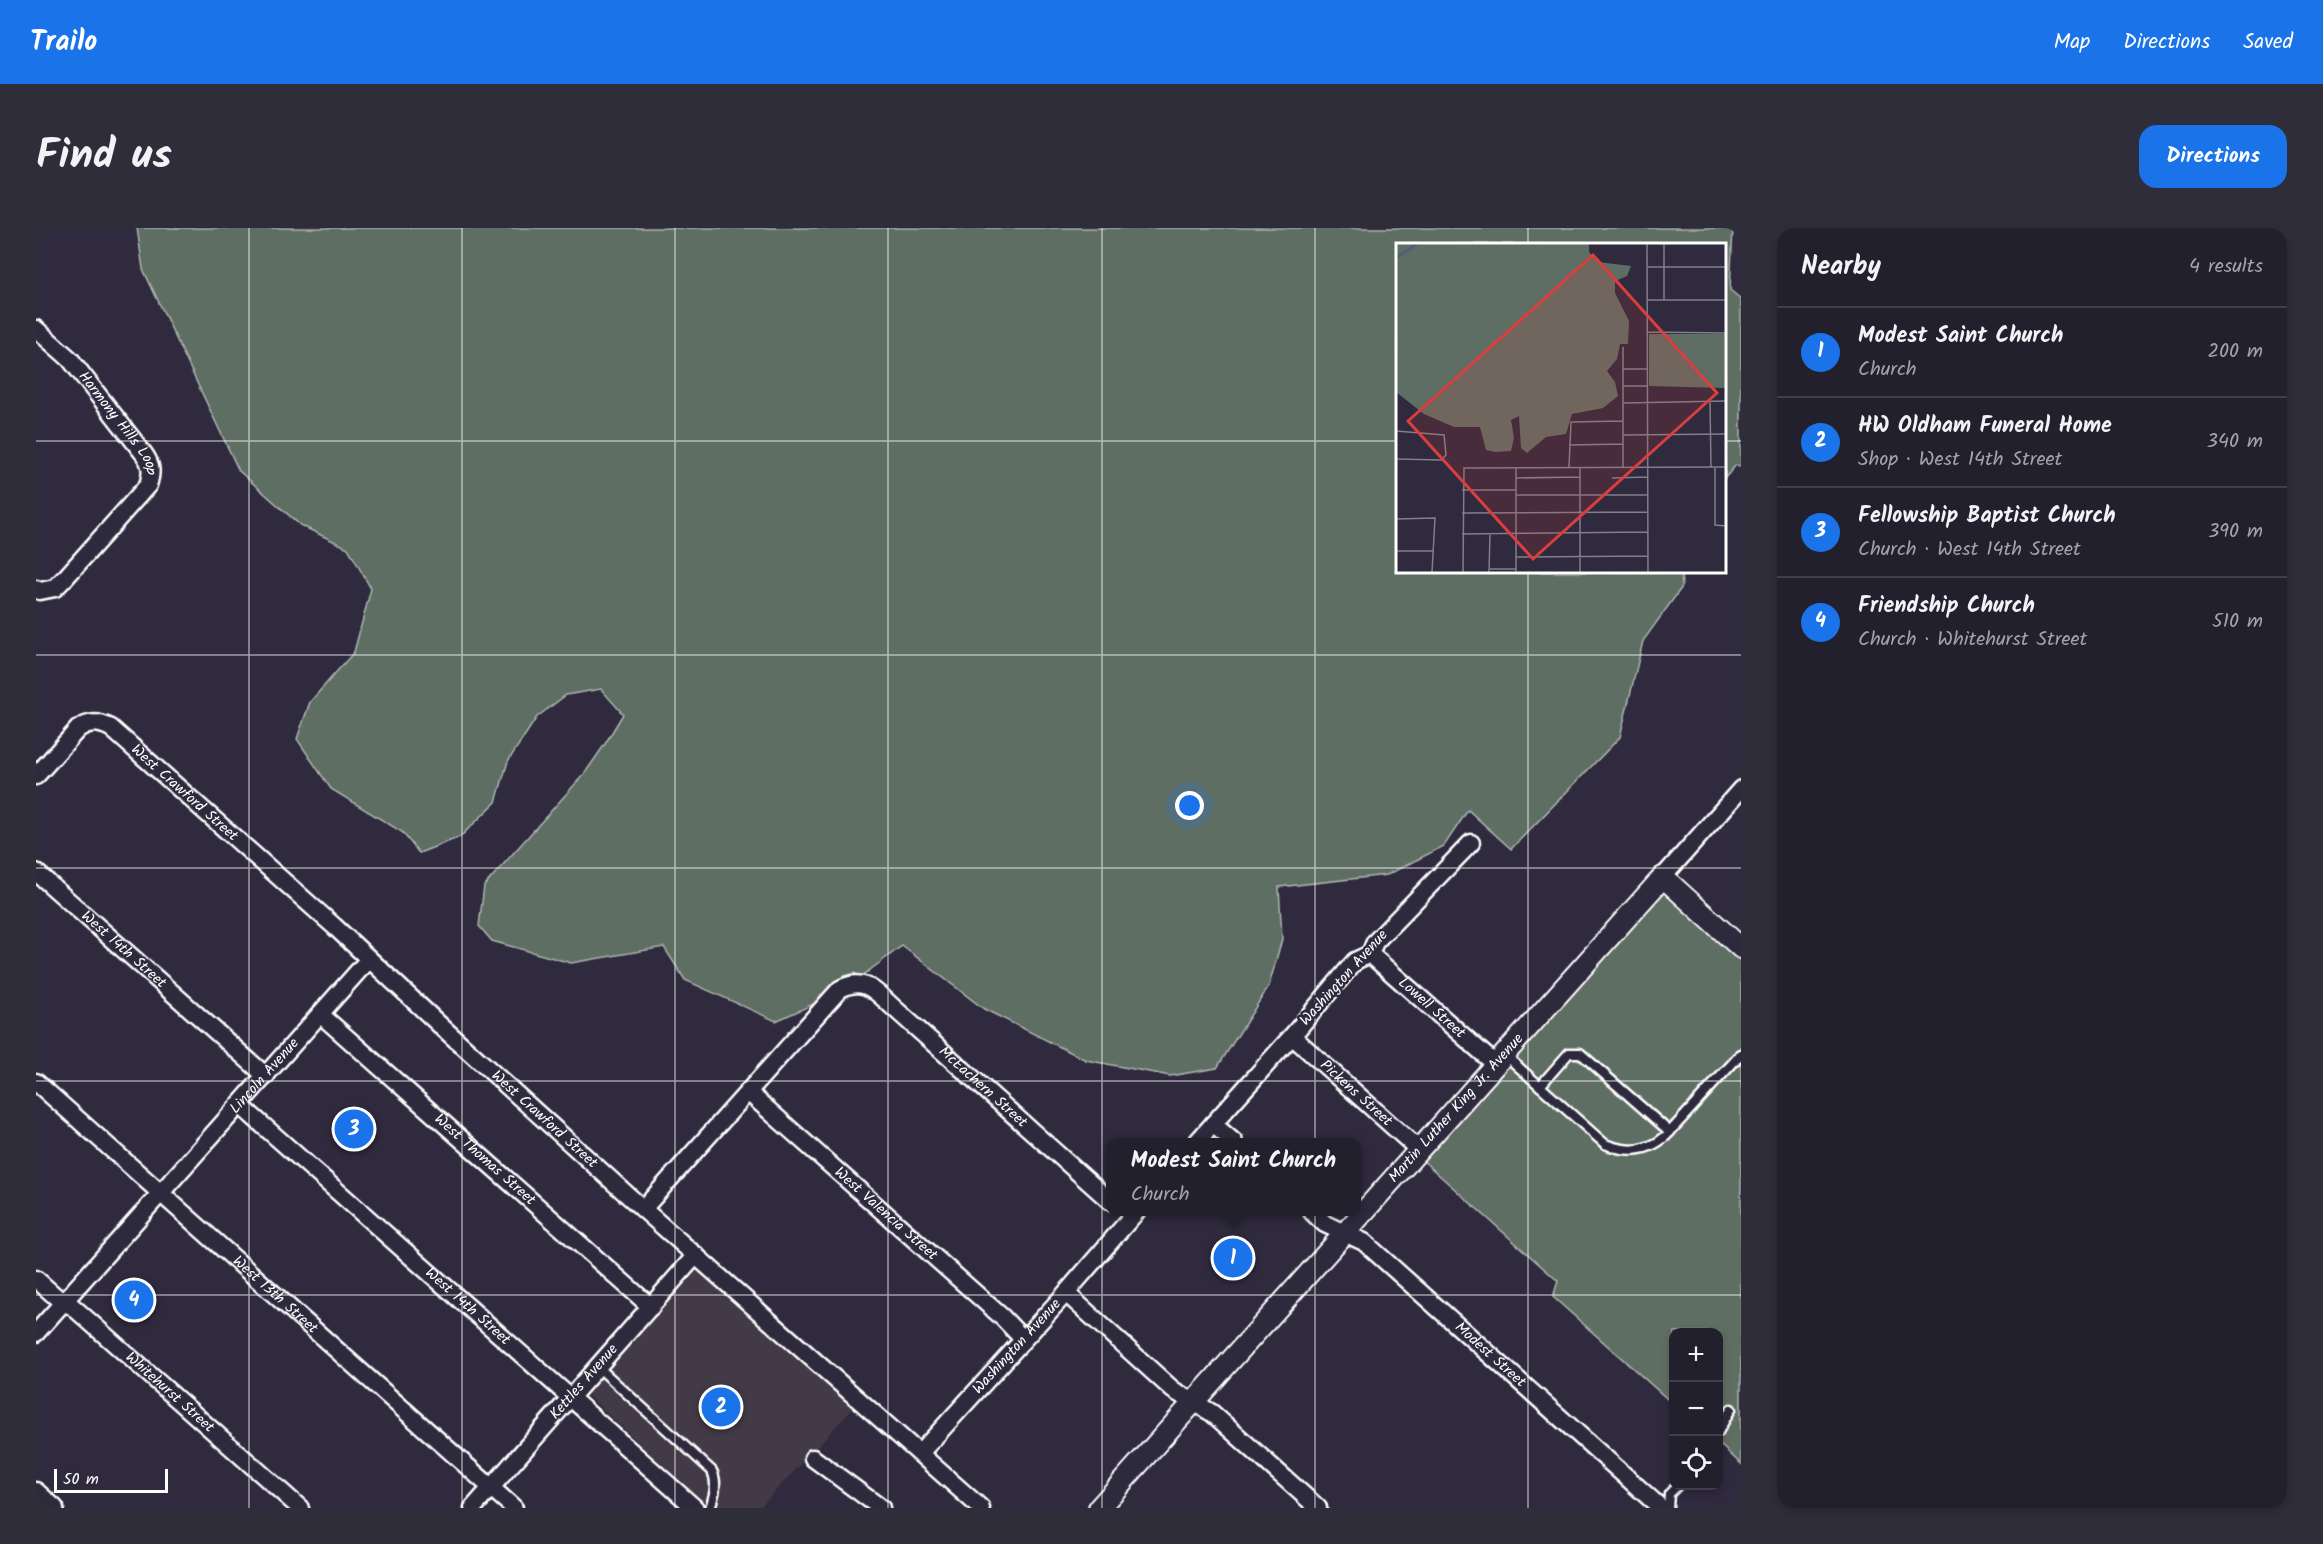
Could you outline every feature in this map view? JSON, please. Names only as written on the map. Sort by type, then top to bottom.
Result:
[{"type":"street","name":"Harmony Hills Loop","points":[[36,329],[70,359],[86,378],[144,454],[150,463],[151,475],[148,485],[66,578],[55,588],[40,591],[36,589]]},
{"type":"street","name":"West Crawford Street","points":[[36,776],[78,729],[87,723],[103,724],[111,729],[334,926],[643,1209],[981,1508]]},
{"type":"street","name":"Martin Luther King Jr. Avenue","points":[[1361,1214],[1741,789]]},
{"type":"street","name":"Washington Avenue","points":[[1201,1138],[1355,961],[1370,954],[1375,942],[1471,843]]},
{"type":"street","name":"West 14th Street","points":[[36,872],[266,1076]]},
{"type":"street","points":[[1663,877],[1741,948]]},
{"type":"street","name":"Lowell Street","points":[[1370,954],[1500,1059]]},
{"type":"street","name":"Lincoln Avenue","points":[[36,1333],[369,959]]},
{"type":"street","name":"McEachern Street","points":[[748,1092],[840,989],[851,984],[869,987],[1106,1198]]},
{"type":"street","name":"West Thomas Street","points":[[320,1014],[651,1306]]},
{"type":"street","name":"Pickens Street","points":[[1292,1036],[1419,1150]]},
{"type":"street","name":"West 13th Street","points":[[36,1082],[514,1508]]},
{"type":"street","points":[[643,1209],[748,1092]]},
{"type":"street","name":"West Valencia Street","points":[[748,1092],[1002,1317],[1023,1339]]},
{"type":"street","name":"West 14th Street","points":[[240,1105],[695,1508]]},
{"type":"street","points":[[1213,1124],[1228,1138]]},
{"type":"street","name":"Washington Avenue","points":[[920,1453],[1066,1293],[1127,1216]]},
{"type":"street","name":"Modest Street","points":[[1316,1216],[1325,1224],[1364,1242],[1661,1508]]},
{"type":"street","name":"Martin Luther King Jr. Avenue","points":[[1099,1508],[1359,1216]]},
{"type":"street","name":"Kettles Avenue","points":[[473,1508],[696,1255]]},
{"type":"street","name":"Whitehurst Street","points":[[36,1279],[63,1303],[72,1306],[300,1508]]},
{"type":"street","points":[[1066,1293],[1173,1390],[1212,1413],[1318,1508]]},
{"type":"street","points":[[813,1458],[881,1508]]},
{"type":"street","points":[[36,1491],[55,1508]]},
{"type":"lane","points":[[1540,1086],[1569,1053],[1580,1053],[1670,1132]]},
{"type":"lane","points":[[1500,1059],[1540,1086],[1605,1144],[1616,1148],[1642,1150],[1657,1144],[1670,1132],[1741,1054]]},
{"type":"lane","points":[[598,1367],[712,1471],[715,1478],[715,1495],[710,1508]]},
{"type":"lane","points":[[1723,1424],[1731,1409]]},
{"type":"lane","points":[[1668,1508],[1669,1494],[1673,1490]]},
{"type":"shaded area","points":[[696,1267],[854,1407],[815,1449],[812,1447],[803,1462],[759,1508],[709,1508],[585,1393]]},
{"type":"green space","points":[[137,228],[1733,228],[1730,290],[1741,299],[1741,467],[1736,465],[1726,477],[1726,243],[1396,243],[1396,573],[1681,573],[1682,587],[1643,641],[1620,737],[1511,849],[1468,810],[1444,846],[1387,875],[1279,887],[1282,939],[1269,986],[1217,1068],[1170,1076],[1086,1060],[984,1009],[902,946],[862,976],[855,973],[844,976],[818,1002],[776,1021],[685,980],[664,947],[571,963],[492,941],[479,926],[484,886],[585,773],[623,714],[601,689],[566,695],[537,717],[508,761],[496,802],[460,837],[419,853],[402,832],[331,789],[297,739],[310,702],[354,652],[371,589],[348,548],[300,525],[239,471],[143,269]]},
{"type":"green space","points":[[1663,889],[1741,960],[1741,1464],[1723,1448],[1723,1328],[1669,1328],[1669,1400],[1553,1297],[1558,1281],[1421,1159]]},
{"type":"place","name":"Fellowship Baptist Church","points":[[354,1129]]},
{"type":"place","name":"Modest Saint Church","points":[[1233,1258]]},
{"type":"place","name":"Friendship Church","points":[[134,1300]]},
{"type":"place","name":"HW Oldham Funeral Home","points":[[721,1407]]}]
